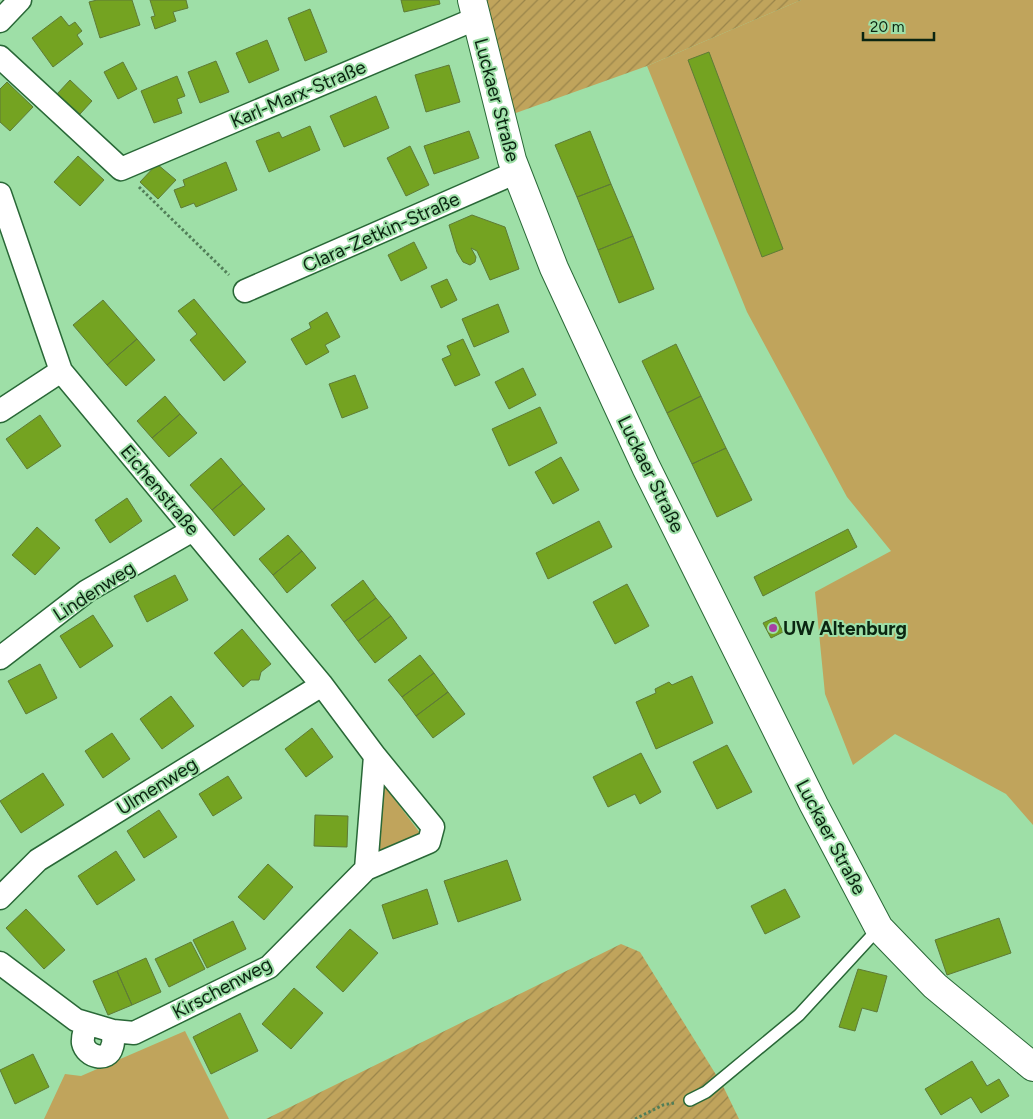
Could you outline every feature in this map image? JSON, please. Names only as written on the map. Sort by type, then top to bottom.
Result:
[{"type":"street","points":[[0,21],[20,0]]},
{"type":"street","name":"Karl-Marx-Straße","points":[[120,169],[474,9]]},
{"type":"street","name":"Luckaer Straße","points":[[474,9],[517,172],[554,268],[646,467],[809,797],[879,928],[935,986],[1033,1067]]},
{"type":"street","points":[[0,57],[120,169]]},
{"type":"street","name":"Clara-Zetkin-Straße","points":[[245,291],[517,172]]},
{"type":"street","name":"Eichenstraße","points":[[0,194],[61,371],[322,685],[375,756]]},
{"type":"street","points":[[0,412],[61,371]]},
{"type":"street","name":"Lindenweg","points":[[0,658],[87,591],[192,530]]},
{"type":"street","name":"Ulmenweg","points":[[0,898],[38,860],[322,685]]},
{"type":"street","points":[[366,869],[375,756]]},
{"type":"street","name":"Kirschenweg","points":[[0,963],[81,1022],[114,1032],[134,1034],[269,967],[366,869],[429,842],[433,827],[375,756]]},
{"type":"lane","points":[[690,1100],[706,1092],[799,1015],[879,928]]},
{"type":"path","points":[[120,169],[245,291]]},
{"type":"path","points":[[635,1119],[664,1106],[690,1100]]},
{"type":"shaded area","points":[[484,0],[801,0],[647,66],[513,114]]},
{"type":"shaded area","points":[[801,0],[1033,0],[1033,825],[1006,794],[895,734],[853,765],[825,694],[815,592],[891,551],[847,497],[747,312],[647,66]]},
{"type":"shaded area","points":[[383,784],[420,833],[377,852]]},
{"type":"shaded area","points":[[621,944],[640,952],[723,1086],[739,1119],[266,1119]]},
{"type":"shaded area","points":[[185,1031],[229,1119],[44,1119],[65,1074],[81,1076]]},
{"type":"building","points":[[97,0],[132,0],[140,25],[100,38],[89,2]]},
{"type":"building","points":[[150,0],[186,0],[188,8],[173,12],[176,21],[155,29],[151,17],[155,16]]},
{"type":"building","points":[[401,0],[439,0],[440,4],[404,12]]},
{"type":"building","points":[[310,9],[327,52],[305,61],[288,18]]},
{"type":"building","points":[[61,16],[69,26],[75,22],[82,31],[77,35],[83,44],[53,67],[32,38]]},
{"type":"building","points":[[267,40],[279,70],[249,83],[236,53]]},
{"type":"building","points":[[709,52],[783,249],[762,257],[688,60]]},
{"type":"building","points":[[216,61],[229,92],[200,103],[188,72]]},
{"type":"building","points":[[123,62],[137,89],[118,99],[104,72]]},
{"type":"building","points":[[449,65],[460,102],[426,112],[415,75]]},
{"type":"building","points":[[177,76],[185,96],[177,99],[182,113],[154,123],[141,91]]},
{"type":"building","points":[[70,80],[92,101],[80,114],[57,94]]},
{"type":"building","points":[[7,82],[33,107],[10,131],[0,122],[0,89]]},
{"type":"building","points":[[376,96],[389,128],[344,147],[330,116]]},
{"type":"building","points":[[310,126],[320,150],[269,172],[256,141],[279,132],[282,138]]},
{"type":"building","points":[[469,131],[479,158],[434,174],[424,146]]},
{"type":"building","points":[[590,131],[611,184],[577,197],[555,145]]},
{"type":"building","points":[[410,146],[429,185],[406,196],[387,158]]},
{"type":"building","points":[[78,156],[104,180],[80,206],[54,182]]},
{"type":"building","points":[[226,162],[237,190],[196,207],[194,203],[181,208],[174,190],[185,186],[183,180]]},
{"type":"building","points":[[157,164],[176,180],[158,199],[140,182]]},
{"type":"building","points":[[611,184],[633,236],[598,250],[577,197]]},
{"type":"building","points":[[472,215],[505,227],[519,269],[490,280],[477,251],[471,248],[476,257],[475,262],[470,265],[463,262],[457,252],[449,225]]},
{"type":"building","points":[[633,236],[654,289],[619,303],[598,250]]},
{"type":"building","points":[[414,242],[427,268],[401,281],[388,255]]},
{"type":"building","points":[[447,279],[457,300],[441,308],[431,286]]},
{"type":"building","points":[[194,299],[246,362],[224,381],[190,340],[197,334],[178,311]]},
{"type":"building","points":[[103,300],[137,339],[107,365],[73,325]]},
{"type":"building","points":[[498,304],[509,332],[474,347],[462,319]]},
{"type":"building","points":[[327,312],[340,337],[325,345],[329,352],[306,365],[291,339],[311,328],[309,323]]},
{"type":"building","points":[[137,339],[155,360],[126,386],[107,365]]},
{"type":"building","points":[[463,339],[480,375],[455,386],[442,359],[451,355],[447,346]]},
{"type":"building","points":[[676,344],[701,396],[667,413],[642,361]]},
{"type":"building","points":[[523,368],[536,395],[509,409],[495,382]]},
{"type":"building","points":[[355,375],[368,408],[342,418],[329,384]]},
{"type":"building","points":[[165,396],[180,414],[152,438],[137,421]]},
{"type":"building","points":[[701,396],[726,448],[692,464],[667,413]]},
{"type":"building","points":[[540,407],[557,443],[509,466],[492,429]]},
{"type":"building","points":[[180,414],[197,433],[169,457],[152,438]]},
{"type":"building","points":[[40,415],[61,446],[27,469],[6,439]]},
{"type":"building","points":[[726,448],[752,500],[717,517],[692,464]]},
{"type":"building","points":[[561,457],[579,490],[553,504],[535,472]]},
{"type":"building","points":[[221,458],[243,484],[212,510],[190,485]]},
{"type":"building","points":[[243,484],[265,509],[234,536],[212,510]]},
{"type":"building","points":[[127,498],[142,521],[110,543],[95,520]]},
{"type":"building","points":[[599,521],[612,547],[548,579],[536,553]]},
{"type":"building","points":[[37,527],[60,548],[35,575],[12,555]]},
{"type":"building","points":[[848,529],[857,547],[763,596],[754,577]]},
{"type":"building","points":[[288,535],[302,551],[273,575],[259,559]]},
{"type":"building","points":[[302,551],[316,568],[287,593],[273,575]]},
{"type":"building","points":[[175,575],[188,600],[147,622],[134,596]]},
{"type":"building","points":[[363,580],[376,598],[344,622],[331,605]]},
{"type":"building","points":[[627,584],[649,626],[615,644],[593,602]]},
{"type":"building","points":[[376,598],[391,616],[358,641],[344,622]]},
{"type":"building","points":[[93,615],[113,646],[80,668],[60,636]]},
{"type":"building","points":[[391,616],[407,638],[375,663],[358,641]]},
{"type":"building","name":"UW Altenburg","points":[[776,617],[783,632],[771,638],[763,623]]},
{"type":"building","points":[[242,629],[271,664],[261,672],[259,680],[251,680],[243,687],[214,653]]},
{"type":"building","points":[[420,655],[434,673],[402,697],[388,680]]},
{"type":"building","points":[[40,664],[57,698],[26,714],[8,681]]},
{"type":"building","points":[[434,673],[448,692],[416,716],[402,697]]},
{"type":"building","points":[[692,676],[713,723],[656,749],[636,702],[656,693],[655,689],[669,682],[672,685]]},
{"type":"building","points":[[448,692],[465,714],[433,738],[416,716]]},
{"type":"building","points":[[171,696],[194,726],[162,749],[140,719]]},
{"type":"building","points":[[312,728],[333,757],[306,777],[285,749]]},
{"type":"building","points":[[112,733],[130,759],[103,778],[85,751]]},
{"type":"building","points":[[727,745],[752,792],[717,809],[693,762]]},
{"type":"building","points":[[641,753],[661,792],[640,804],[635,794],[608,807],[593,777]]},
{"type":"building","points":[[43,773],[64,805],[21,833],[0,801]]},
{"type":"building","points":[[228,776],[242,798],[213,816],[199,794]]},
{"type":"building","points":[[159,810],[177,837],[144,858],[127,831]]},
{"type":"building","points":[[315,815],[348,816],[347,847],[314,846]]},
{"type":"building","points":[[116,851],[135,880],[97,905],[78,876]]},
{"type":"building","points":[[507,860],[521,900],[458,922],[444,881]]},
{"type":"building","points":[[268,864],[293,887],[264,920],[238,897]]},
{"type":"building","points":[[427,889],[438,924],[393,939],[382,905]]},
{"type":"building","points":[[785,889],[800,917],[765,934],[751,906]]},
{"type":"building","points":[[26,909],[65,950],[44,969],[6,928]]},
{"type":"building","points":[[999,918],[1011,953],[947,975],[935,940]]},
{"type":"building","points":[[233,921],[246,949],[207,968],[193,940]]},
{"type":"building","points":[[350,929],[378,953],[343,992],[316,967]]},
{"type":"building","points":[[191,942],[205,969],[169,987],[155,959]]},
{"type":"building","points":[[146,958],[161,992],[132,1005],[117,971]]},
{"type":"building","points":[[858,969],[887,976],[877,1012],[862,1008],[855,1031],[839,1027]]},
{"type":"building","points":[[117,971],[132,1005],[108,1015],[93,981]]},
{"type":"building","points":[[294,988],[323,1013],[291,1049],[262,1024]]},
{"type":"building","points":[[240,1013],[258,1051],[211,1074],[193,1037]]},
{"type":"building","points":[[33,1054],[49,1087],[15,1104],[0,1070]]},
{"type":"building","points":[[972,1061],[987,1086],[999,1079],[1009,1096],[981,1113],[971,1097],[941,1115],[925,1089]]},
{"type":"place","name":"UW Altenburg","points":[[773,628]]}]
